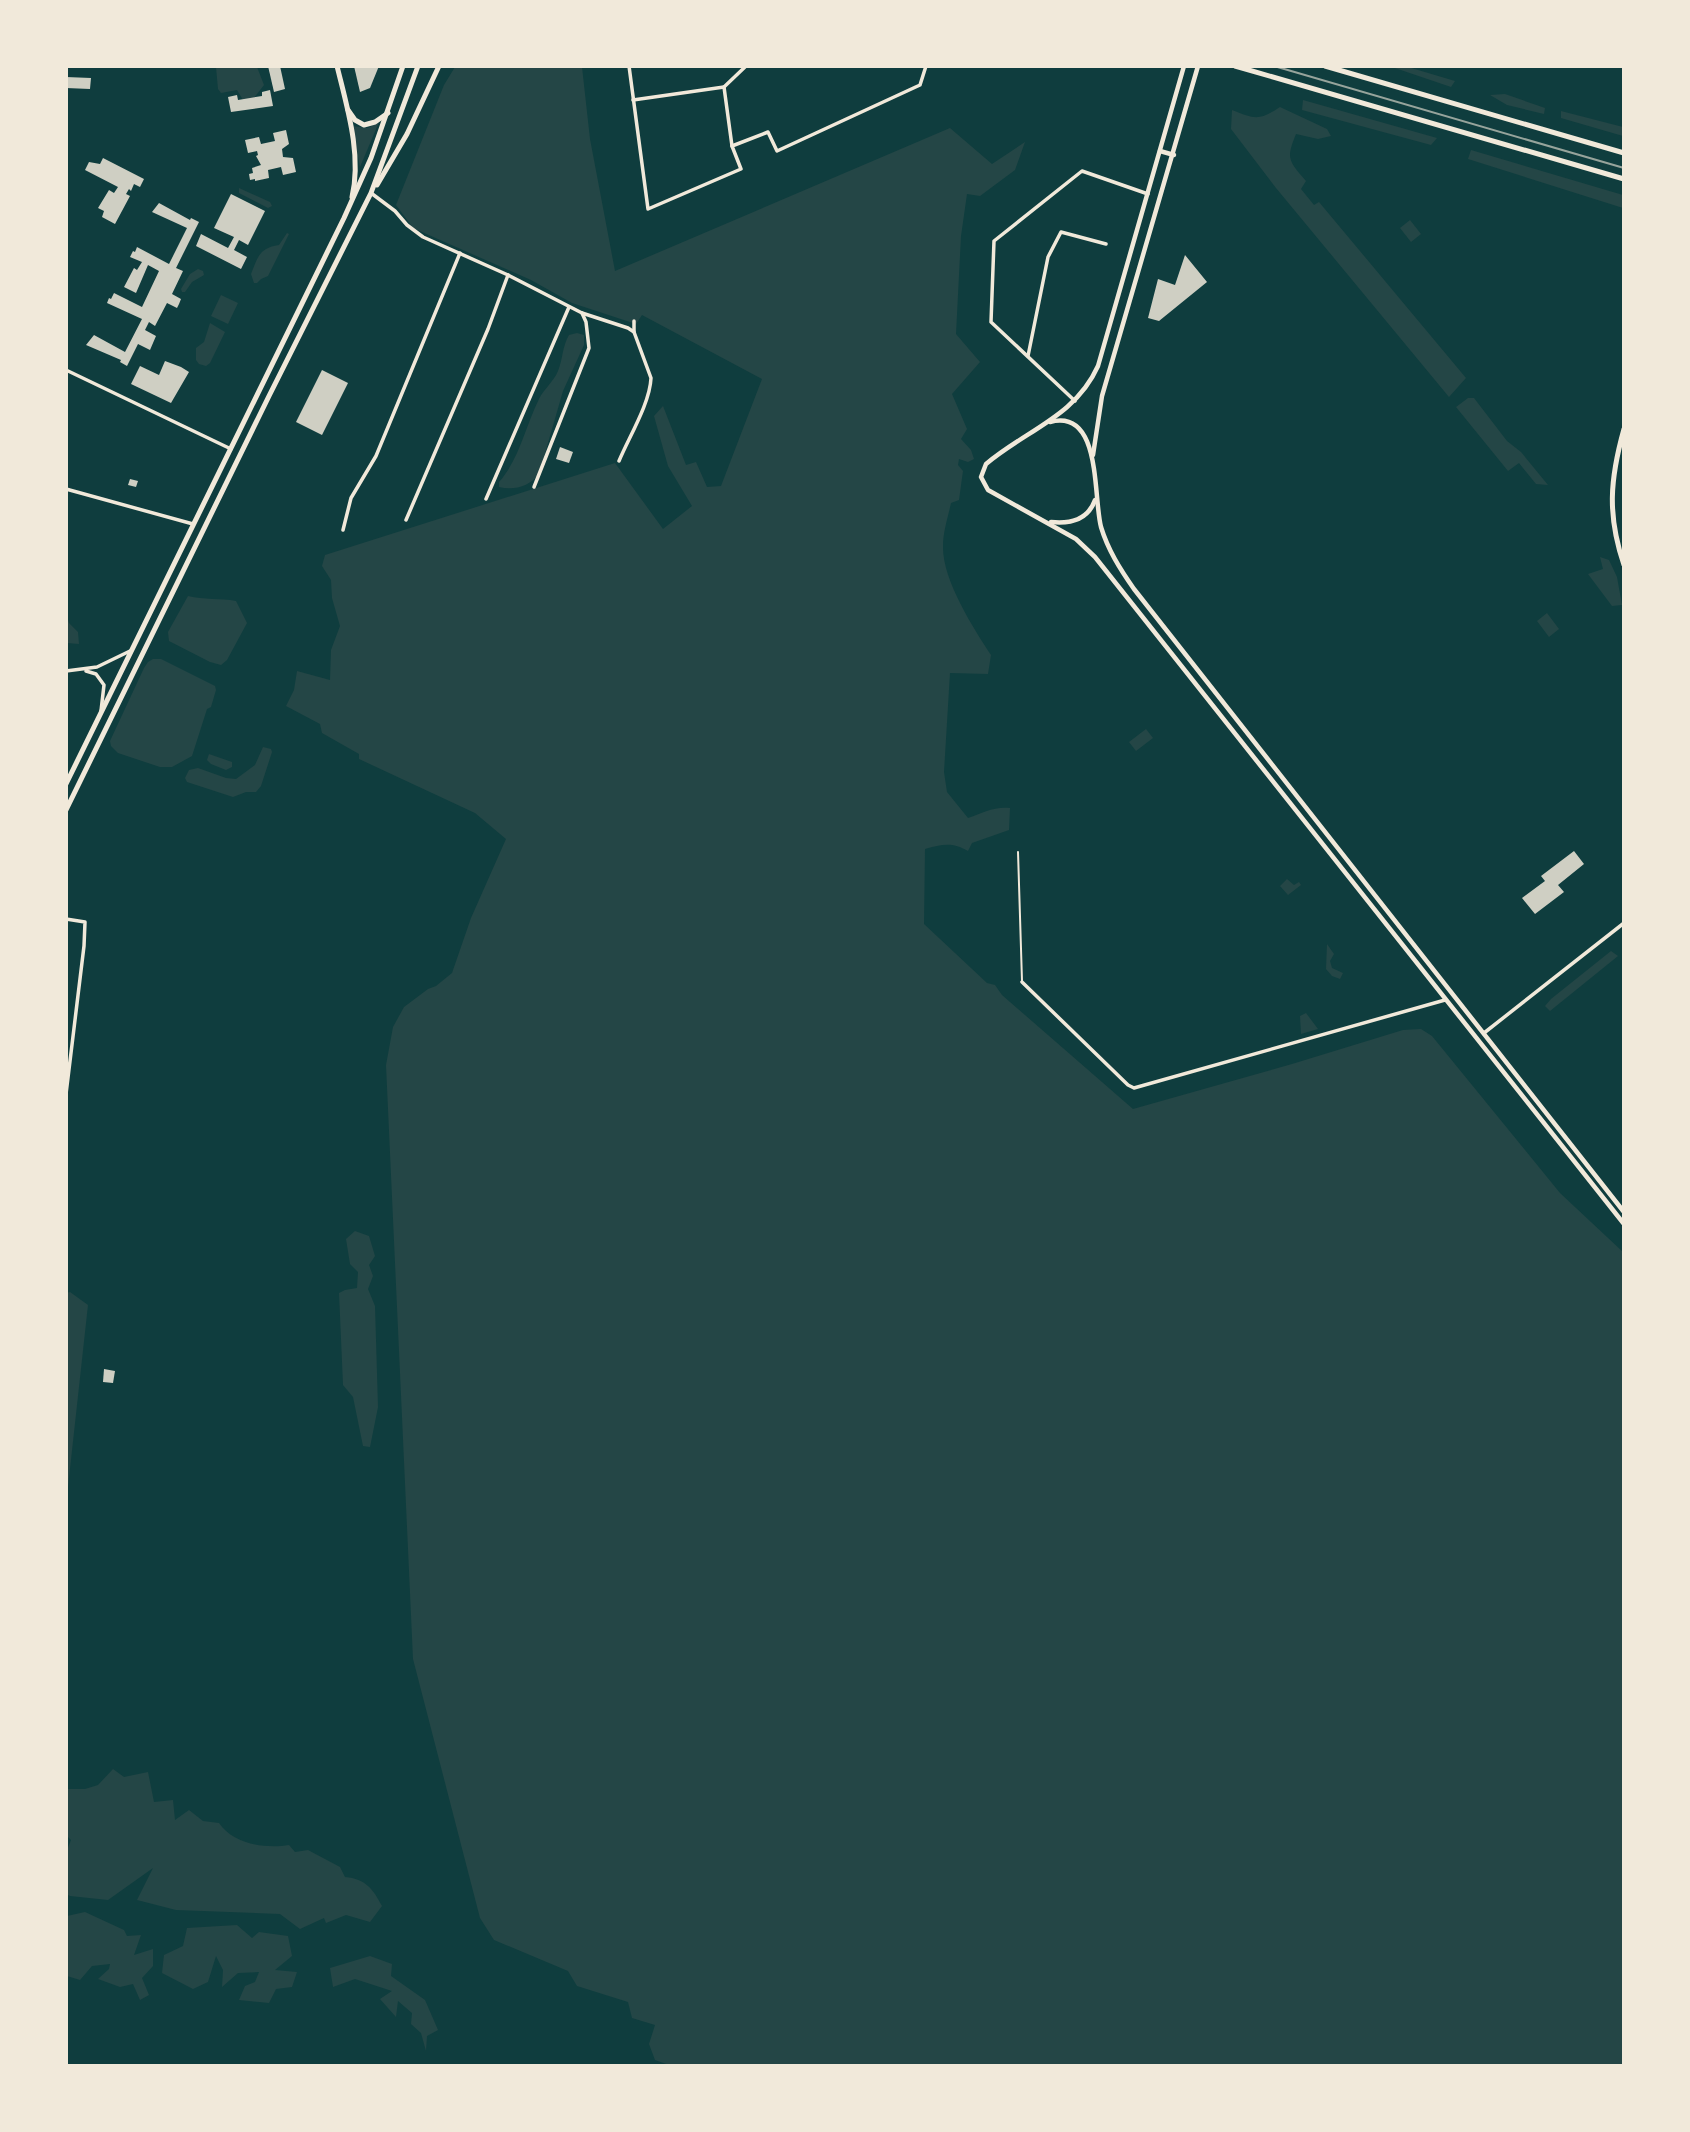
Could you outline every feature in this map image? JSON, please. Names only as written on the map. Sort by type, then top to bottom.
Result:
[{"type":"main road","points":[[337,66],[346,102],[356,169],[349,207]]},
{"type":"main road","points":[[66,784],[349,207],[388,113],[403,66]]},
{"type":"main road","points":[[372,193],[418,66]]},
{"type":"main road","points":[[66,810],[269,396],[439,66]]},
{"type":"main road","points":[[1235,66],[1623,179]]},
{"type":"main road","points":[[1325,66],[1623,153]]},
{"type":"main road","points":[[346,102],[355,120],[364,125],[375,122],[388,113]]},
{"type":"main road","points":[[1623,429],[1612,479],[1611,506],[1623,565]]},
{"type":"street","points":[[629,66],[648,209],[741,169],[732,146],[724,87]]},
{"type":"street","points":[[633,100],[724,87],[746,66]]},
{"type":"street","points":[[732,146],[768,132],[777,150],[920,85],[926,66]]},
{"type":"street","points":[[1184,66],[1098,366],[1090,385],[1075,401],[986,464],[981,477],[984,486],[1076,539],[1095,556],[1623,1224]]},
{"type":"street","points":[[1198,66],[1102,396],[1093,459],[1096,495],[1105,537],[1129,582],[1623,1212]]},
{"type":"street","points":[[1160,151],[1174,155]]},
{"type":"street","points":[[1075,401],[991,322],[994,241],[1082,171],[1148,194]]},
{"type":"street","points":[[372,193],[423,237],[508,275],[582,313],[634,332]]},
{"type":"street","points":[[1028,357],[1048,257],[1061,232],[1106,244]]},
{"type":"street","points":[[342,530],[351,498],[376,456],[460,253]]},
{"type":"street","points":[[406,520],[488,330],[508,275]]},
{"type":"street","points":[[486,499],[569,307]]},
{"type":"street","points":[[534,487],[589,348],[586,322],[582,313]]},
{"type":"street","points":[[619,461],[639,416],[651,378],[634,332],[634,321]]},
{"type":"street","points":[[66,370],[231,449]]},
{"type":"street","points":[[1046,423],[1061,420],[1079,427],[1093,459]]},
{"type":"street","points":[[66,489],[193,524]]},
{"type":"street","points":[[1047,522],[1066,523],[1084,517],[1096,495]]},
{"type":"street","points":[[66,671],[97,667],[133,650]]},
{"type":"street","points":[[80,669],[96,674],[102,680],[104,685],[100,716]]},
{"type":"street","points":[[66,919],[85,922],[66,1094]]},
{"type":"street","points":[[1476,1039],[1623,923]]},
{"type":"street","points":[[1411,956],[1417,951]]},
{"type":"street","points":[[1022,982],[1134,1088],[1445,1000]]},
{"type":"lane","points":[[1018,852],[1022,982]]},
{"type":"shaded area","points":[[216,67],[257,67],[264,85],[254,98],[243,100],[237,90],[221,93],[218,89]]},
{"type":"shaded area","points":[[455,67],[582,67],[590,139],[615,271],[950,128],[992,164],[1025,142],[1015,170],[980,196],[967,194],[961,236],[956,334],[980,362],[952,394],[967,429],[961,439],[971,450],[974,459],[968,462],[959,459],[958,465],[963,471],[959,500],[951,503],[943,546],[953,588],[991,655],[988,674],[950,673],[944,772],[947,792],[968,818],[994,809],[1010,808],[1009,830],[972,843],[968,851],[947,845],[925,849],[924,924],[987,983],[995,985],[1002,995],[1133,1109],[1403,1030],[1421,1029],[1432,1036],[1560,1193],[1623,1252],[1623,2065],[669,2065],[655,2060],[649,2044],[655,2025],[632,2018],[628,2002],[577,1986],[568,1971],[494,1940],[480,1918],[413,1659],[386,1065],[393,1027],[404,1007],[452,973],[471,918],[506,839],[475,813],[359,759],[359,754],[322,733],[320,724],[286,706],[294,690],[297,671],[330,680],[331,650],[340,626],[332,598],[331,580],[322,566],[325,555],[615,463],[663,529],[692,506],[668,466],[654,416],[663,406],[686,465],[696,462],[707,487],[721,486],[762,379],[642,315],[636,324],[572,303],[531,280],[413,228],[396,205],[444,85]]},
{"type":"shaded area","points":[[1392,67],[1408,67],[1455,81],[1451,87]]},
{"type":"shaded area","points":[[1505,94],[1545,108],[1544,114],[1507,105],[1490,95]]},
{"type":"shaded area","points":[[1303,100],[1437,138],[1431,145],[1302,110]]},
{"type":"shaded area","points":[[1280,107],[1327,129],[1331,136],[1318,139],[1296,134],[1290,159],[1306,181],[1301,189],[1314,205],[1319,202],[1466,378],[1449,397],[1276,188],[1231,129],[1232,110],[1257,117],[1267,115]]},
{"type":"shaded area","points":[[1561,111],[1623,127],[1623,136],[1561,118]]},
{"type":"shaded area","points":[[379,122],[360,167],[352,126],[368,128]]},
{"type":"shaded area","points":[[1471,150],[1623,195],[1623,208],[1468,159]]},
{"type":"shaded area","points":[[239,188],[270,202],[272,206],[268,208],[239,193]]},
{"type":"shaded area","points":[[1410,220],[1421,234],[1411,242],[1400,228]]},
{"type":"shaded area","points":[[287,233],[289,234],[268,276],[254,283],[251,274],[260,254],[267,248],[279,245]]},
{"type":"shaded area","points":[[198,269],[203,271],[204,275],[182,292],[181,289],[190,274]]},
{"type":"shaded area","points":[[221,295],[238,303],[228,324],[211,316]]},
{"type":"shaded area","points":[[210,323],[225,332],[206,366],[196,360],[196,348],[204,342]]},
{"type":"shaded area","points":[[569,335],[584,335],[584,345],[563,391],[539,474],[531,482],[521,486],[499,487],[499,482],[517,453],[539,399],[558,371]]},
{"type":"shaded area","points":[[1468,398],[1474,398],[1507,441],[1521,452],[1548,485],[1536,484],[1519,463],[1508,471],[1456,407]]},
{"type":"shaded area","points":[[1600,557],[1609,560],[1617,577],[1622,605],[1612,606],[1588,574],[1603,569]]},
{"type":"shaded area","points":[[188,596],[236,601],[247,623],[227,660],[221,665],[169,641],[168,632]]},
{"type":"shaded area","points":[[66,613],[69,623],[78,632],[79,644],[67,643]]},
{"type":"shaded area","points":[[1547,613],[1559,629],[1549,637],[1537,621]]},
{"type":"shaded area","points":[[153,659],[161,659],[215,686],[216,690],[192,756],[172,767],[160,767],[118,753],[110,741],[144,668]]},
{"type":"shaded area","points":[[1146,729],[1153,738],[1136,751],[1129,742]]},
{"type":"shaded area","points":[[263,747],[271,749],[272,752],[261,786],[256,792],[246,792],[233,797],[187,782],[185,778],[189,770],[198,768],[236,779],[255,765]]},
{"type":"shaded area","points":[[209,754],[232,762],[232,767],[226,770],[211,764],[207,760]]},
{"type":"shaded area","points":[[1287,879],[1294,885],[1299,882],[1301,885],[1288,895],[1280,886]]},
{"type":"shaded area","points":[[1327,944],[1334,954],[1330,961],[1332,968],[1343,973],[1340,979],[1332,976],[1326,969]]},
{"type":"shaded area","points":[[1611,951],[1618,956],[1550,1011],[1545,1006],[1551,999]]},
{"type":"shaded area","points":[[1306,1013],[1318,1029],[1301,1034],[1300,1016]]},
{"type":"shaded area","points":[[355,1231],[369,1236],[375,1256],[369,1265],[373,1276],[368,1289],[375,1306],[378,1407],[370,1447],[363,1446],[353,1397],[343,1385],[339,1293],[357,1288],[358,1272],[350,1264],[346,1239]]},
{"type":"shaded area","points":[[70,1292],[88,1305],[67,1496],[66,1293]]},
{"type":"shaded area","points":[[113,1769],[124,1777],[148,1772],[154,1802],[173,1800],[175,1820],[189,1810],[203,1821],[219,1823],[232,1836],[241,1840],[260,1845],[289,1845],[295,1852],[308,1850],[340,1867],[345,1877],[368,1886],[382,1906],[370,1922],[346,1915],[326,1923],[324,1918],[300,1929],[280,1914],[176,1910],[137,1900],[153,1868],[108,1900],[66,1894],[67,1850],[71,1840],[67,1836],[67,1789],[85,1789],[98,1785]]},
{"type":"shaded area","points":[[85,1912],[124,1930],[127,1936],[141,1935],[134,1955],[153,1949],[153,1966],[142,1978],[149,1995],[140,2000],[133,1984],[120,1987],[98,1979],[109,1969],[110,1964],[92,1966],[80,1980],[67,1976],[67,1916]]},
{"type":"shaded area","points":[[237,1925],[252,1938],[259,1932],[288,1936],[292,1956],[275,1970],[297,1972],[292,1987],[276,1989],[269,2003],[239,2000],[245,1986],[255,1982],[259,1972],[238,1973],[222,1987],[223,1970],[216,1956],[208,1982],[193,1989],[162,1973],[164,1955],[183,1946],[187,1928]]},
{"type":"shaded area","points":[[370,1956],[392,1964],[391,1976],[425,2000],[438,2030],[427,2036],[426,2051],[421,2033],[411,2024],[412,2013],[398,2001],[396,2017],[380,1999],[392,1991],[355,1979],[333,1987],[330,1968]]},
{"type":"building","points":[[268,66],[280,66],[285,89],[274,92]]},
{"type":"building","points":[[354,66],[379,66],[370,88],[360,92]]},
{"type":"building","points":[[66,77],[91,78],[90,89],[66,88]]},
{"type":"building","points":[[270,90],[273,106],[231,112],[228,97],[237,95],[238,100],[262,96],[262,92]]},
{"type":"building","points":[[286,130],[289,144],[282,149],[283,157],[293,158],[296,172],[283,175],[281,167],[268,170],[269,178],[250,180],[252,168],[261,165],[256,156],[257,151],[248,153],[245,140],[259,137],[261,144],[275,141],[273,133]]},
{"type":"building","points":[[103,158],[144,179],[140,187],[134,184],[131,191],[129,189],[126,194],[130,196],[115,224],[102,217],[104,211],[98,208],[109,190],[114,193],[118,187],[85,170],[89,162],[100,164]]},
{"type":"building","points":[[231,194],[265,211],[248,245],[239,240],[234,250],[247,257],[241,269],[196,246],[201,234],[228,248],[234,237],[214,228]]},
{"type":"building","points":[[159,203],[199,222],[176,268],[183,271],[172,294],[181,299],[177,308],[167,303],[155,326],[149,322],[145,330],[156,336],[150,350],[138,344],[127,366],[120,362],[121,360],[86,345],[94,335],[125,352],[142,319],[107,303],[114,293],[142,307],[159,271],[148,265],[136,293],[124,287],[134,268],[137,270],[142,262],[130,257],[137,247],[169,264],[187,228],[152,212]]},
{"type":"building","points":[[1185,255],[1207,282],[1159,321],[1148,318],[1158,279],[1175,285]]},
{"type":"building","points":[[165,361],[189,372],[171,403],[131,384],[140,366],[159,375]]},
{"type":"building","points":[[322,370],[348,383],[322,435],[296,422]]},
{"type":"building","points":[[560,447],[573,452],[569,463],[556,459]]},
{"type":"building","points":[[130,479],[138,481],[136,487],[128,485]]},
{"type":"building","points":[[1574,851],[1584,864],[1558,885],[1564,892],[1535,914],[1522,898],[1545,881],[1541,876]]},
{"type":"building","points":[[104,1369],[115,1371],[113,1383],[103,1382]]},
{"type":"tram line","points":[[1274,66],[1624,168]]}]
